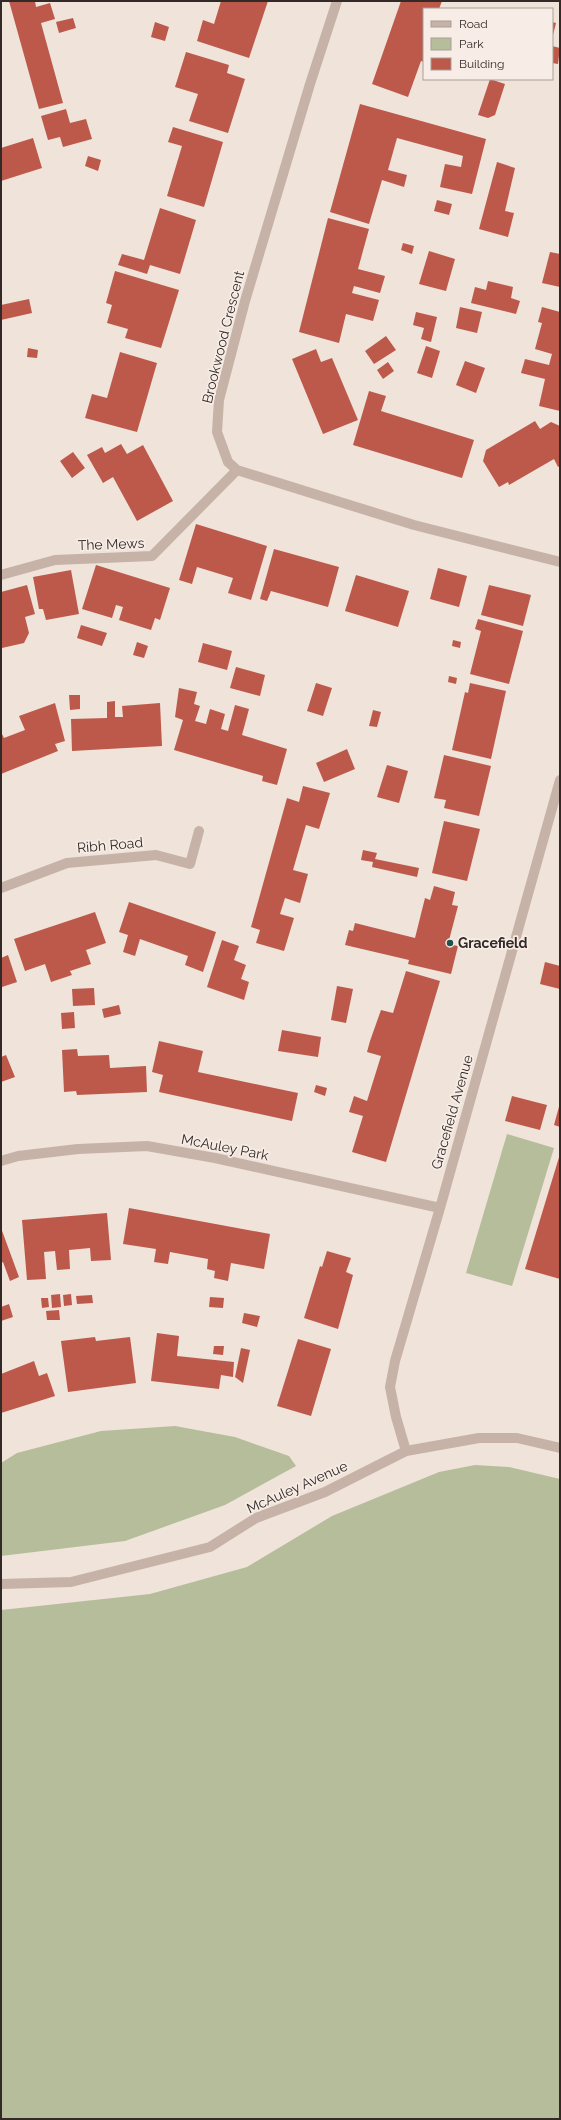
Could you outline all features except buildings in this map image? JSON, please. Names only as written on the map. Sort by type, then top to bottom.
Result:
[{"type":"street","name":"Brookwood Crescent","points":[[237,470],[228,462],[217,432],[219,400],[245,301],[310,84],[337,1]]},
{"type":"street","points":[[237,470],[414,525],[560,562]]},
{"type":"street","name":"The Mews","points":[[1,575],[55,560],[152,556],[237,470]]},
{"type":"street","name":"Gracefield Avenue","points":[[406,1451],[396,1417],[390,1387],[395,1361],[558,795],[560,780]]},
{"type":"street","name":"Ribh Road","points":[[1,888],[67,863],[156,855],[190,864],[199,831]]},
{"type":"street","name":"McAuley Park","points":[[1,1161],[18,1156],[78,1149],[147,1146],[215,1158],[440,1208]]},
{"type":"street","name":"McAuley Avenue","points":[[1,1584],[71,1582],[210,1547],[256,1518],[325,1492],[406,1451],[479,1438],[517,1438],[560,1448]]},
{"type":"green space","points":[[507,1134],[554,1148],[512,1286],[466,1273]]},
{"type":"green space","points":[[175,1426],[235,1437],[289,1456],[296,1466],[225,1505],[125,1541],[1,1556],[1,1463],[17,1453],[101,1431]]},
{"type":"green space","points":[[475,1465],[509,1467],[560,1479],[560,2119],[1,2119],[1,1610],[150,1594],[247,1567],[332,1516],[439,1472]]},
{"type":"place","name":"Gracefield","points":[[450,943]]}]
